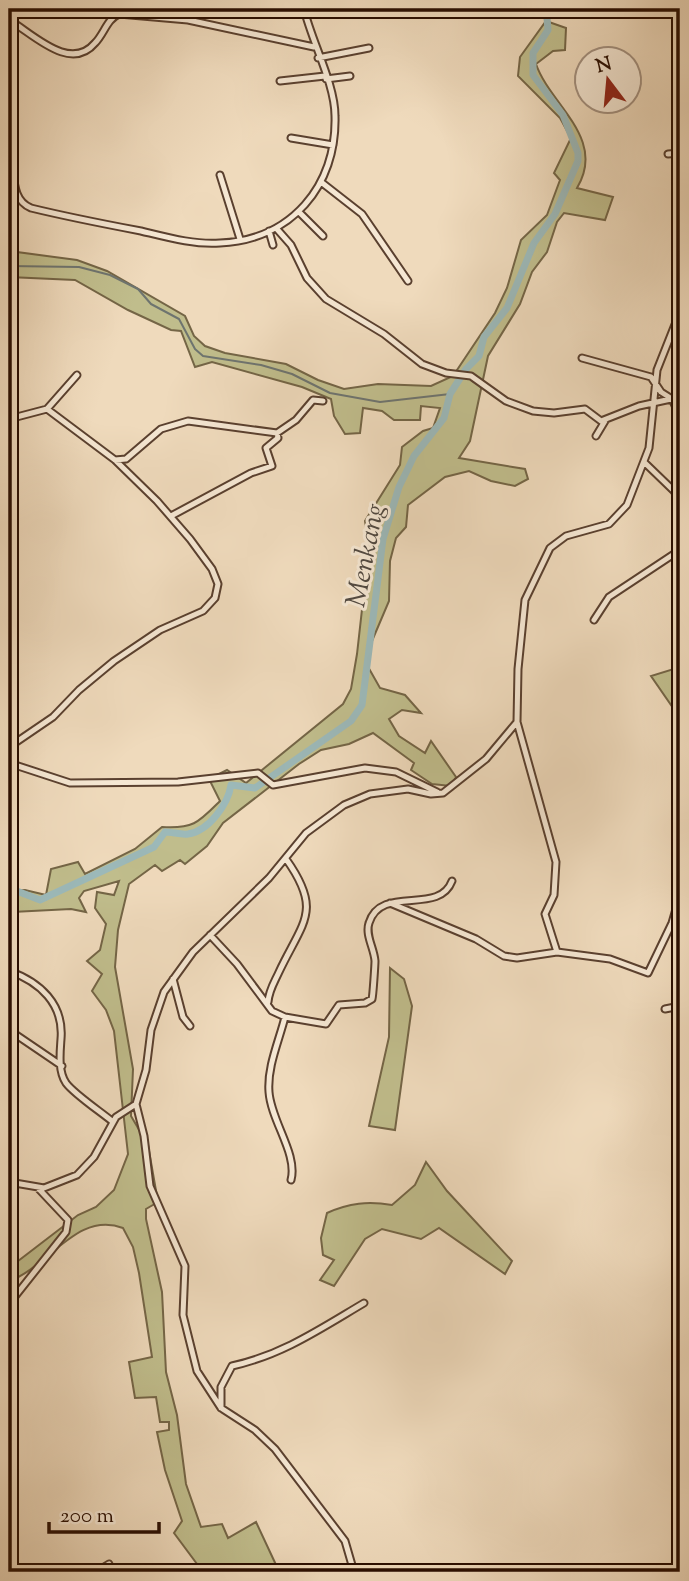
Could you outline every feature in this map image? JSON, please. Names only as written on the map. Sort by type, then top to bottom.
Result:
[{"type":"street","points":[[9,154],[17,195],[21,203],[32,208],[186,240],[222,243],[287,223],[299,212],[321,182],[334,145],[335,112],[304,9]]},
{"type":"street","points":[[9,20],[52,48],[70,54],[92,47],[111,19],[119,14],[188,20],[314,47]]},
{"type":"street","points":[[260,26],[260,36]]},
{"type":"street","points":[[318,58],[369,48]]},
{"type":"street","points":[[280,81],[350,76]]},
{"type":"street","points":[[291,138],[334,145]]},
{"type":"street","points":[[668,154],[680,153]]},
{"type":"street","points":[[220,175],[240,239]]},
{"type":"street","points":[[321,182],[362,214],[408,281]]},
{"type":"street","points":[[299,212],[323,236]]},
{"type":"street","points":[[272,229],[273,245]]},
{"type":"street","points":[[272,229],[291,244],[307,278],[331,303],[384,334],[422,364],[480,380],[506,401],[533,411],[554,413],[584,409],[598,421],[653,402],[680,397]]},
{"type":"street","points":[[557,952],[545,914],[554,895],[556,862],[517,722],[524,604],[545,556],[553,545],[566,536],[601,527],[615,519],[627,505],[645,463],[655,380],[667,341],[680,312]]},
{"type":"street","points":[[582,359],[655,380],[661,392],[672,399],[680,416]]},
{"type":"street","points":[[9,419],[47,409],[77,375]]},
{"type":"street","points":[[115,460],[126,460],[161,429],[188,421],[277,433],[299,417],[313,400],[323,401]]},
{"type":"street","points":[[9,747],[53,718],[79,690],[114,661],[160,631],[191,618],[210,606],[216,591],[216,576],[171,516],[115,460],[47,409]]},
{"type":"street","points":[[596,436],[608,419]]},
{"type":"street","points":[[171,516],[251,473],[272,466],[266,448],[278,438],[277,433]]},
{"type":"street","points":[[645,463],[674,491],[680,502]]},
{"type":"street","points":[[594,620],[609,597],[680,550]]},
{"type":"street","points":[[354,1572],[345,1541],[275,1448],[255,1430],[221,1408],[197,1371],[189,1348],[183,1303],[185,1266],[150,1186],[144,1136],[136,1104],[159,1001],[193,952],[286,859],[306,833],[356,799],[395,790],[443,793],[481,764],[517,722]]},
{"type":"street","points":[[9,763],[58,782],[70,783],[178,782],[258,773],[273,785],[307,781],[355,769],[378,769],[396,772],[433,791],[443,793]]},
{"type":"street","points":[[268,1004],[271,988],[308,907],[305,890],[286,859]]},
{"type":"street","points":[[210,935],[237,964],[272,1011],[285,1017],[326,1024],[339,1005],[371,1001],[375,959],[368,924],[380,909],[390,903],[407,899],[428,900],[443,893],[452,881]]},
{"type":"street","points":[[390,903],[476,939],[504,956],[517,958],[557,952],[610,959],[648,973],[673,923],[680,895]]},
{"type":"street","points":[[9,971],[38,987],[53,1001],[61,1022],[64,1079],[113,1122]]},
{"type":"street","points":[[173,979],[183,1017],[190,1026]]},
{"type":"street","points":[[665,1009],[680,1006]]},
{"type":"street","points":[[285,1017],[270,1072],[268,1092],[276,1125],[294,1166],[291,1180]]},
{"type":"street","points":[[9,1030],[62,1066]]},
{"type":"street","points":[[9,1182],[37,1187],[52,1186],[77,1175],[94,1157],[113,1122],[136,1104]]},
{"type":"street","points":[[9,1304],[66,1232],[68,1220],[37,1187]]},
{"type":"street","points":[[221,1408],[221,1387],[232,1366],[248,1364],[282,1352],[363,1303]]},
{"type":"street","points":[[96,1572],[109,1564]]},
{"type":"shaded area","points":[[546,21],[566,28],[565,50],[553,51],[536,64],[581,138],[585,153],[584,170],[577,188],[613,197],[605,220],[564,213],[557,222],[547,252],[532,272],[520,304],[488,356],[470,441],[459,458],[525,469],[528,479],[515,486],[491,481],[469,471],[445,477],[408,505],[406,527],[396,538],[390,561],[389,601],[369,648],[367,665],[380,688],[405,695],[421,713],[402,710],[389,719],[399,736],[425,753],[431,741],[456,777],[451,786],[432,784],[411,770],[414,763],[373,733],[349,744],[321,750],[223,823],[207,846],[185,864],[180,860],[162,871],[155,865],[129,884],[118,930],[115,967],[133,1069],[131,1116],[148,1145],[158,1202],[146,1209],[146,1219],[162,1292],[166,1372],[177,1415],[186,1484],[201,1527],[222,1524],[228,1538],[256,1522],[277,1567],[276,1572],[203,1572],[174,1533],[182,1521],[165,1470],[157,1432],[169,1430],[169,1422],[160,1422],[156,1397],[135,1398],[129,1362],[152,1357],[139,1273],[133,1247],[123,1228],[106,1225],[77,1233],[37,1265],[9,1281],[9,1268],[78,1215],[96,1207],[114,1190],[128,1154],[114,1031],[106,1010],[92,991],[102,974],[87,961],[100,950],[106,924],[95,908],[97,892],[114,895],[119,881],[84,891],[79,898],[86,912],[71,909],[9,912],[9,879],[12,879],[13,891],[25,890],[46,895],[51,869],[78,862],[85,874],[135,849],[162,827],[182,827],[195,823],[220,801],[209,779],[227,770],[246,783],[343,704],[351,689],[357,654],[369,547],[365,521],[400,465],[402,447],[423,431],[433,428],[440,408],[421,406],[420,420],[394,420],[382,411],[363,408],[360,433],[345,434],[334,416],[331,399],[302,387],[212,362],[195,367],[181,331],[171,330],[128,310],[75,280],[9,277],[9,251],[77,260],[107,271],[185,316],[194,336],[205,346],[225,353],[286,364],[344,389],[378,384],[431,386],[453,376],[495,313],[507,288],[521,240],[547,215],[560,180],[554,173],[571,138],[560,118],[518,76],[520,57]]},
{"type":"shaded area","points":[[680,667],[680,718],[651,676]]},
{"type":"shaded area","points":[[390,968],[404,979],[412,1006],[395,1130],[369,1126],[389,1037]]},
{"type":"shaded area","points":[[426,1162],[447,1191],[512,1261],[505,1274],[439,1228],[421,1239],[382,1229],[365,1239],[334,1286],[320,1280],[334,1260],[323,1255],[321,1238],[327,1213],[359,1204],[392,1205],[415,1185]]},
{"type":"waterway","name":"Menkang","points":[[9,888],[40,900],[154,847],[165,832],[196,832],[210,822],[222,808],[231,785],[255,788],[351,721],[362,705],[383,539],[399,487],[414,456],[444,418],[450,394],[466,369],[479,356],[484,337],[507,308],[534,243],[555,214],[578,161],[578,153],[563,115],[533,75],[533,53],[548,30],[547,18],[540,9]]},
{"type":"waterway","points":[[9,266],[79,267],[110,275],[138,289],[151,304],[179,319],[195,349],[203,356],[261,365],[292,374],[330,393],[380,402],[450,394]]}]
